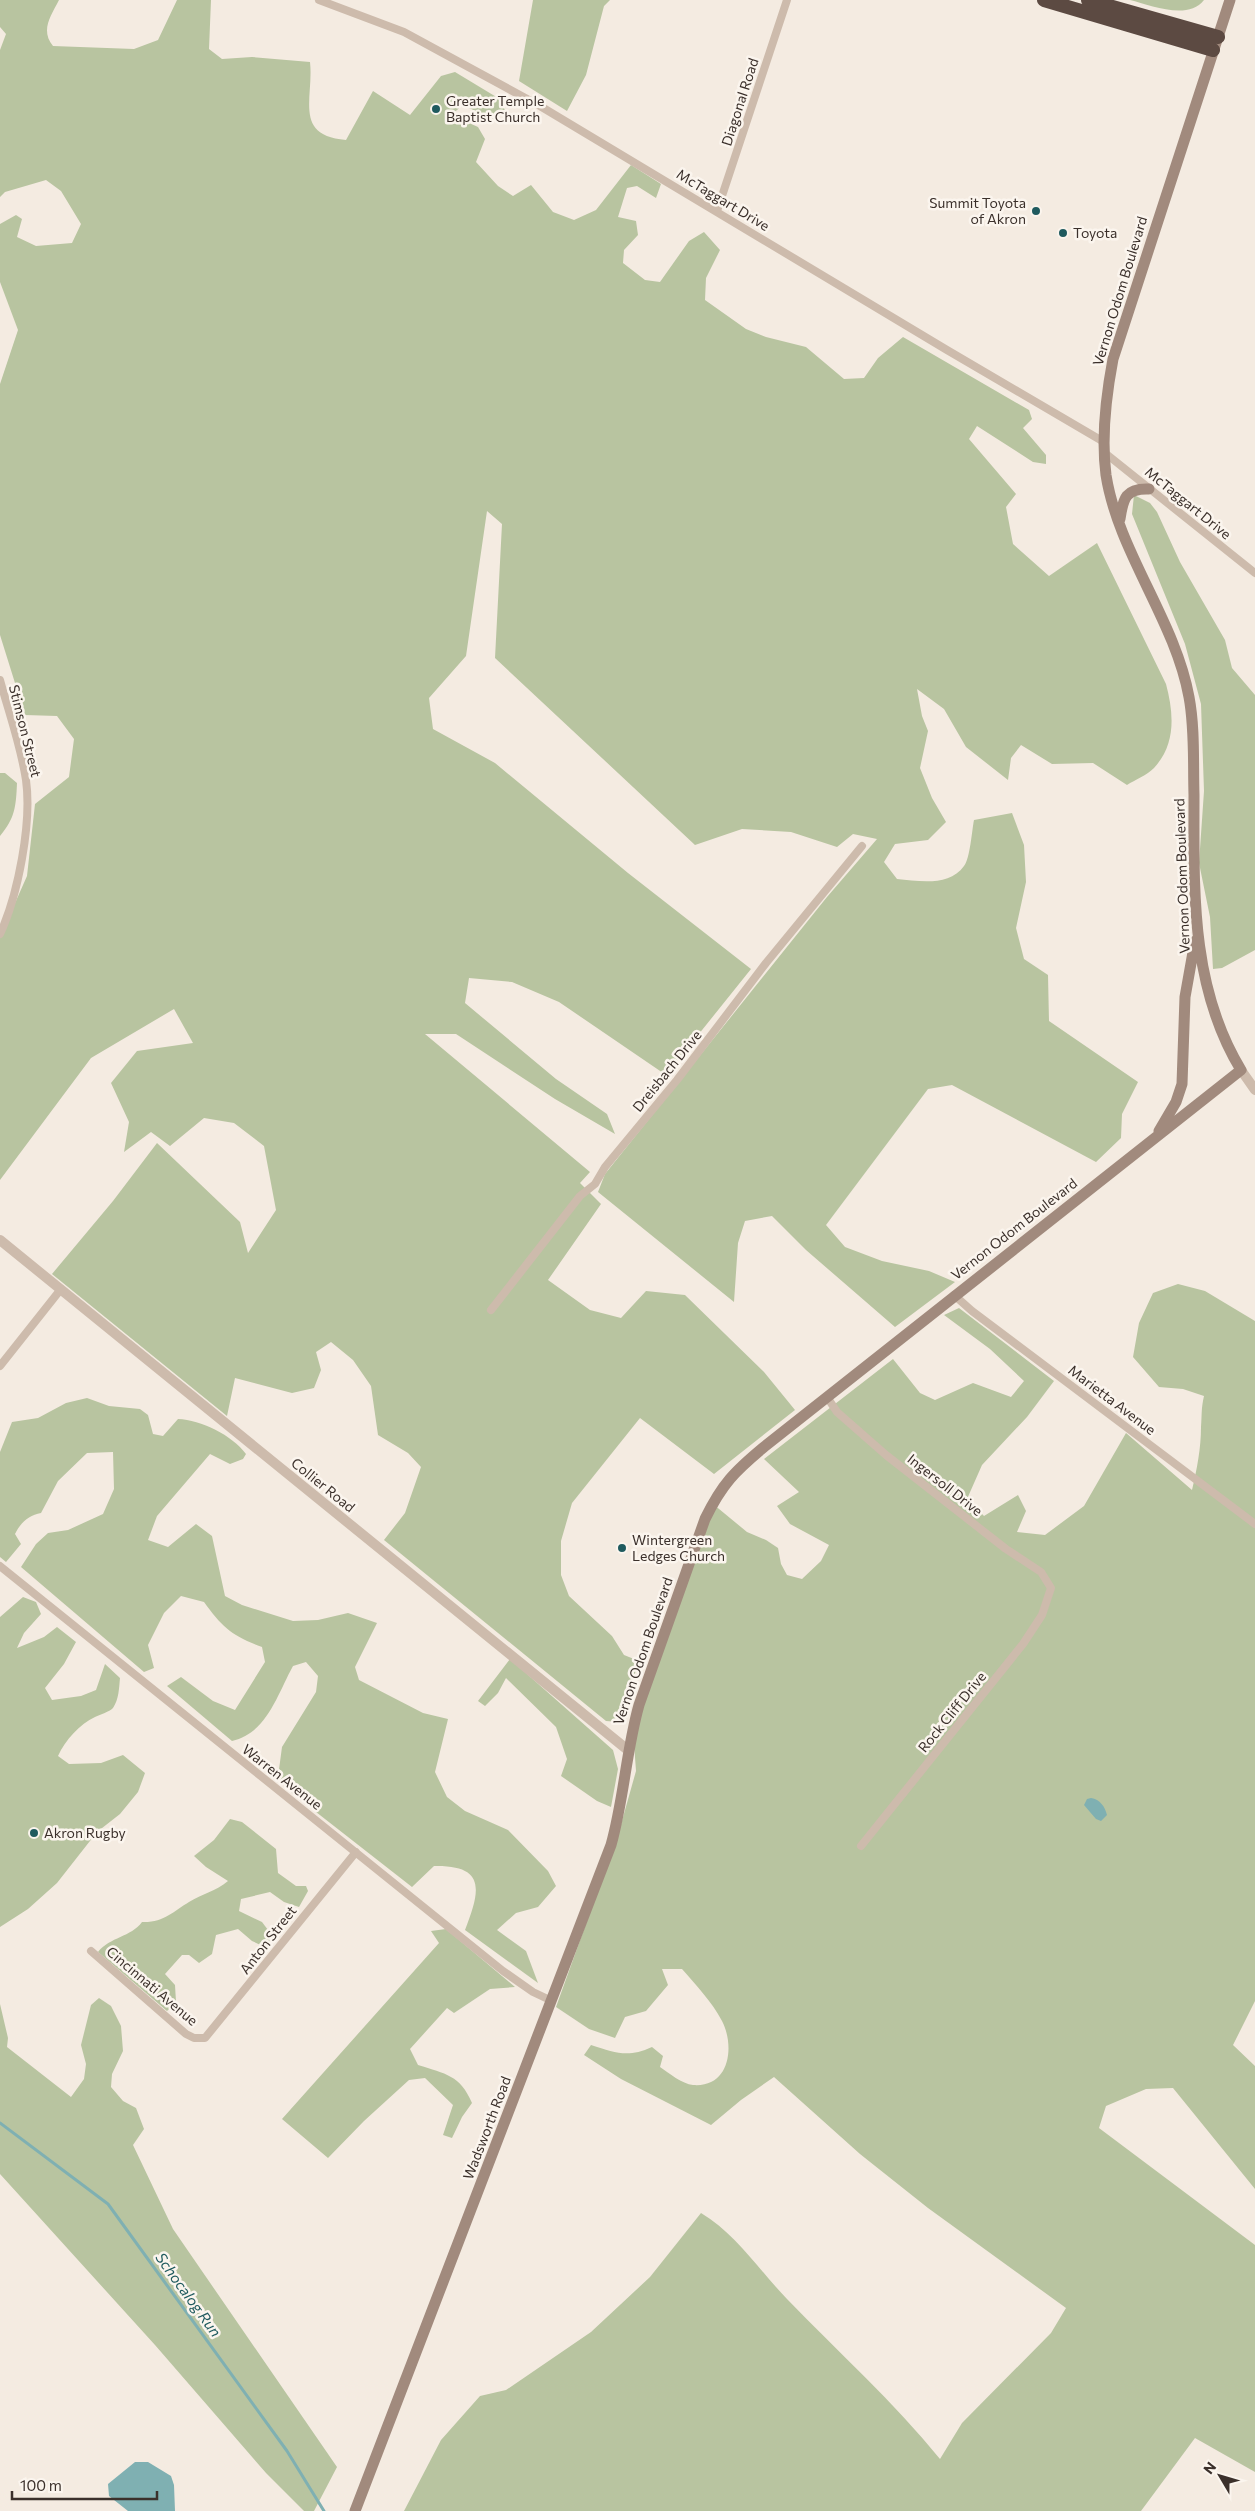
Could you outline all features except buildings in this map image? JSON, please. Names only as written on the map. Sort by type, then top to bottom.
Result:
[{"type":"highway","points":[[1044,0],[1215,44]]},
{"type":"highway","points":[[1088,0],[1215,44]]},
{"type":"main road","name":"Vernon Odom Boulevard","points":[[629,1751],[635,1720],[660,1643],[705,1519],[716,1496],[738,1468],[954,1295],[1241,1070],[1227,1044],[1209,996],[1196,931],[1194,747],[1189,698],[1182,668],[1120,524],[1106,476],[1104,447],[1107,391],[1113,358],[1230,0]]},
{"type":"main road","points":[[1120,524],[1122,505],[1128,493],[1138,488],[1149,488]]},
{"type":"main road","points":[[1156,1136],[1176,1102],[1182,1084],[1185,997],[1196,931]]},
{"type":"main road","name":"Wadsworth Road","points":[[355,2511],[611,1845],[618,1818],[629,1751]]},
{"type":"street","name":"McTaggart Drive","points":[[319,0],[363,15],[420,40],[540,106],[717,211],[1104,447],[1149,488],[1255,573]]},
{"type":"street","name":"Diagonal Road","points":[[717,211],[787,0]]},
{"type":"street","name":"Stimson Street","points":[[0,680],[24,767],[27,806],[25,834],[16,884],[0,934]]},
{"type":"street","name":"Dreisbach Drive","points":[[492,1310],[580,1196],[595,1184],[605,1167],[683,1072],[772,956],[862,846]]},
{"type":"street","points":[[1241,1070],[1255,1090]]},
{"type":"street","name":"Collier Road","points":[[0,1240],[629,1751]]},
{"type":"street","points":[[0,1366],[62,1289]]},
{"type":"street","name":"Marietta Avenue","points":[[954,1295],[972,1311],[1255,1524]]},
{"type":"street","name":"Ingersoll Drive","points":[[827,1397],[837,1412],[886,1455],[944,1498],[1006,1549],[1041,1572],[1051,1588]]},
{"type":"street","name":"Warren Avenue","points":[[1,1570],[503,1971],[533,1992],[552,2001]]},
{"type":"street","name":"Rock Cliff Drive","points":[[861,1846],[1023,1644],[1042,1615],[1051,1588]]},
{"type":"street","name":"Anton Street","points":[[197,2038],[205,2038],[302,1916],[356,1852]]},
{"type":"street","name":"Cincinnati Avenue","points":[[91,1952],[186,2034],[197,2038]]},
{"type":"green space","points":[[0,0],[59,0],[50,17],[47,29],[49,40],[53,46],[134,49],[158,40],[177,0],[211,0],[209,49],[222,59],[252,57],[310,62],[309,101],[312,123],[319,131],[329,137],[346,140],[373,91],[410,115],[441,76],[455,72],[498,98],[505,110],[494,120],[463,105],[451,115],[478,127],[485,139],[476,162],[498,186],[513,196],[531,185],[553,212],[574,220],[596,210],[631,165],[661,184],[656,198],[637,186],[627,188],[618,217],[636,221],[638,235],[624,250],[623,263],[645,280],[660,282],[689,241],[704,232],[720,250],[706,278],[705,300],[746,329],[766,337],[806,347],[844,379],[864,378],[878,358],[903,337],[1029,410],[1032,419],[1023,428],[1046,455],[1046,464],[1033,462],[977,426],[969,439],[1016,494],[1006,507],[1013,544],[1049,576],[1097,543],[1166,684],[1172,717],[1170,739],[1161,759],[1154,768],[1127,785],[1093,763],[1052,764],[1021,745],[1011,758],[1008,780],[966,747],[944,709],[917,689],[922,716],[928,731],[920,768],[932,798],[946,822],[928,840],[895,844],[884,862],[897,879],[933,881],[950,877],[958,873],[966,862],[974,820],[1012,813],[1024,845],[1026,882],[1016,928],[1024,959],[1048,975],[1049,1021],[1138,1082],[1122,1114],[1121,1138],[1096,1162],[952,1085],[928,1089],[826,1225],[845,1247],[882,1261],[929,1271],[955,1282],[895,1327],[806,1250],[772,1216],[745,1221],[738,1243],[734,1302],[598,1192],[605,1174],[827,897],[877,839],[853,834],[837,847],[791,832],[742,829],[695,845],[495,658],[502,524],[487,511],[466,656],[429,698],[433,729],[495,763],[628,873],[751,969],[666,1075],[559,1002],[512,982],[469,978],[465,1003],[556,1079],[607,1114],[615,1134],[555,1099],[456,1034],[425,1034],[590,1172],[580,1183],[601,1204],[548,1280],[590,1310],[621,1318],[646,1291],[685,1295],[764,1372],[795,1410],[714,1474],[640,1418],[572,1503],[561,1541],[561,1575],[569,1596],[612,1636],[624,1655],[639,1661],[619,1722],[606,1721],[384,1540],[405,1513],[421,1467],[408,1453],[378,1435],[371,1386],[353,1360],[331,1342],[316,1352],[321,1370],[314,1388],[292,1393],[235,1378],[227,1416],[52,1274],[113,1201],[157,1143],[240,1222],[248,1253],[276,1210],[264,1146],[234,1123],[204,1118],[170,1146],[151,1132],[124,1152],[129,1122],[111,1083],[137,1051],[193,1043],[174,1009],[91,1058],[0,1180],[0,937],[27,876],[35,804],[69,777],[74,739],[57,716],[25,715],[0,635],[0,384],[18,330],[0,282],[0,224],[16,215],[22,219],[17,237],[36,246],[72,243],[81,224],[61,191],[46,180],[5,192],[0,197],[0,50],[6,34],[0,27]]},
{"type":"green space","points":[[533,0],[610,0],[604,6],[586,75],[567,111],[519,81]]},
{"type":"green space","points":[[1130,0],[1204,0],[1188,10],[1179,11],[1158,8]]},
{"type":"green space","points":[[1134,495],[1150,503],[1157,512],[1180,562],[1225,640],[1232,668],[1255,695],[1255,950],[1222,968],[1213,969],[1210,917],[1199,863],[1204,791],[1201,704],[1185,644],[1132,514]]},
{"type":"green space","points":[[0,773],[5,773],[17,783],[14,812],[9,824],[0,836]]},
{"type":"green space","points":[[1178,1284],[1205,1291],[1255,1321],[1255,2001],[1233,2045],[1255,2066],[1255,2189],[1173,2088],[1146,2089],[1106,2106],[1099,2128],[1255,2245],[1255,2472],[1195,2438],[1141,2511],[404,2511],[441,2440],[480,2396],[506,2390],[591,2332],[650,2277],[701,2213],[736,2242],[787,2299],[904,2417],[940,2459],[962,2423],[1051,2333],[1066,2308],[928,2208],[860,2154],[774,2077],[741,2100],[711,2125],[621,2079],[584,2055],[591,2045],[622,2053],[636,2052],[652,2047],[663,2056],[660,2067],[680,2080],[693,2085],[705,2084],[715,2080],[722,2073],[726,2064],[728,2042],[726,2031],[714,2007],[682,1969],[662,1969],[668,1985],[646,2011],[625,2017],[615,2038],[589,2029],[556,2007],[618,1835],[636,1771],[634,1743],[645,1687],[713,1504],[747,1532],[766,1540],[778,1548],[781,1564],[787,1575],[802,1579],[821,1561],[829,1545],[790,1524],[777,1506],[799,1492],[764,1459],[893,1359],[920,1393],[935,1400],[973,1383],[1011,1397],[1024,1381],[990,1349],[944,1315],[959,1308],[1054,1381],[1027,1417],[982,1465],[967,1499],[984,1516],[1018,1495],[1026,1511],[1017,1532],[1045,1535],[1084,1506],[1126,1433],[1192,1490],[1199,1451],[1204,1396],[1183,1389],[1159,1387],[1133,1357],[1139,1323],[1153,1293]]},
{"type":"green space","points":[[87,1398],[109,1406],[140,1409],[148,1415],[153,1434],[163,1436],[178,1419],[196,1422],[224,1435],[246,1454],[243,1459],[230,1464],[210,1454],[157,1516],[148,1540],[168,1547],[196,1524],[212,1536],[225,1596],[242,1605],[293,1621],[318,1620],[348,1613],[377,1623],[355,1667],[359,1680],[423,1713],[448,1719],[435,1772],[447,1797],[465,1811],[508,1830],[548,1871],[556,1886],[538,1907],[516,1913],[497,1930],[526,1951],[538,1983],[465,1930],[476,1892],[475,1883],[471,1876],[463,1870],[434,1866],[412,1887],[293,1794],[278,1777],[282,1747],[316,1692],[318,1676],[306,1662],[293,1666],[270,1711],[254,1730],[244,1737],[232,1741],[167,1686],[181,1677],[213,1701],[235,1710],[265,1662],[262,1647],[228,1630],[204,1602],[181,1596],[164,1613],[148,1645],[154,1668],[144,1672],[21,1567],[36,1544],[48,1533],[68,1530],[103,1514],[114,1489],[113,1452],[87,1453],[58,1481],[41,1513],[29,1517],[20,1526],[15,1534],[21,1544],[6,1562],[0,1557],[0,1452],[12,1422],[38,1418],[66,1403]]},
{"type":"green space","points":[[23,1597],[36,1602],[41,1614],[24,1633],[17,1648],[44,1637],[57,1627],[76,1642],[64,1664],[45,1688],[52,1700],[81,1696],[96,1690],[105,1664],[120,1678],[118,1697],[113,1708],[89,1720],[79,1728],[69,1738],[58,1756],[69,1764],[101,1763],[123,1755],[145,1773],[138,1792],[120,1814],[97,1832],[57,1883],[28,1909],[0,1927],[0,1617]]},
{"type":"green space","points":[[510,1659],[613,1750],[618,1769],[611,1807],[597,1801],[561,1776],[567,1759],[556,1727],[506,1678],[498,1693],[485,1706],[478,1701]]},
{"type":"green space","points":[[230,1819],[242,1822],[276,1849],[278,1873],[296,1886],[306,1886],[308,1891],[299,1907],[284,1902],[270,1892],[241,1899],[239,1911],[262,1922],[274,1938],[267,1948],[252,1941],[238,1929],[216,1935],[212,1954],[199,1963],[189,1955],[182,1955],[165,1974],[175,1985],[176,2002],[167,2011],[98,1952],[108,1943],[132,1931],[142,1922],[156,1921],[173,1913],[228,1881],[206,1867],[194,1856],[214,1840]]},
{"type":"green space","points":[[446,1929],[515,1987],[490,1989],[454,2013],[447,2008],[410,2049],[418,2065],[444,2074],[457,2081],[472,2103],[462,2117],[452,2138],[443,2135],[453,2105],[425,2078],[409,2080],[364,2121],[328,2158],[282,2119],[439,1943],[431,1931]]},
{"type":"green space","points":[[99,1998],[111,2006],[121,2026],[123,2051],[112,2074],[111,2087],[123,2101],[136,2108],[144,2129],[133,2145],[173,2229],[337,2467],[314,2511],[304,2511],[266,2473],[155,2345],[0,2174],[0,2004],[8,2038],[7,2047],[71,2097],[84,2079],[86,2064],[81,2045],[91,2005]]},
{"type":"water","points":[[1091,1798],[1102,1804],[1105,1809],[1107,1815],[1101,1821],[1096,1819],[1084,1805],[1087,1799]]},
{"type":"water","points":[[135,2462],[148,2462],[171,2476],[174,2485],[175,2511],[128,2511],[109,2496],[108,2484]]},
{"type":"waterway","name":"Schocalog Run","points":[[0,2123],[108,2204],[287,2451],[324,2511]]},
{"type":"place","name":"Greater Temple Baptist Church","points":[[436,109]]},
{"type":"place","name":"Summit Toyota of Akron","points":[[1036,211]]},
{"type":"place","name":"Toyota","points":[[1063,233]]},
{"type":"place","name":"Wintergreen Ledges Church","points":[[622,1548]]},
{"type":"place","name":"Akron Rugby","points":[[34,1833]]}]
